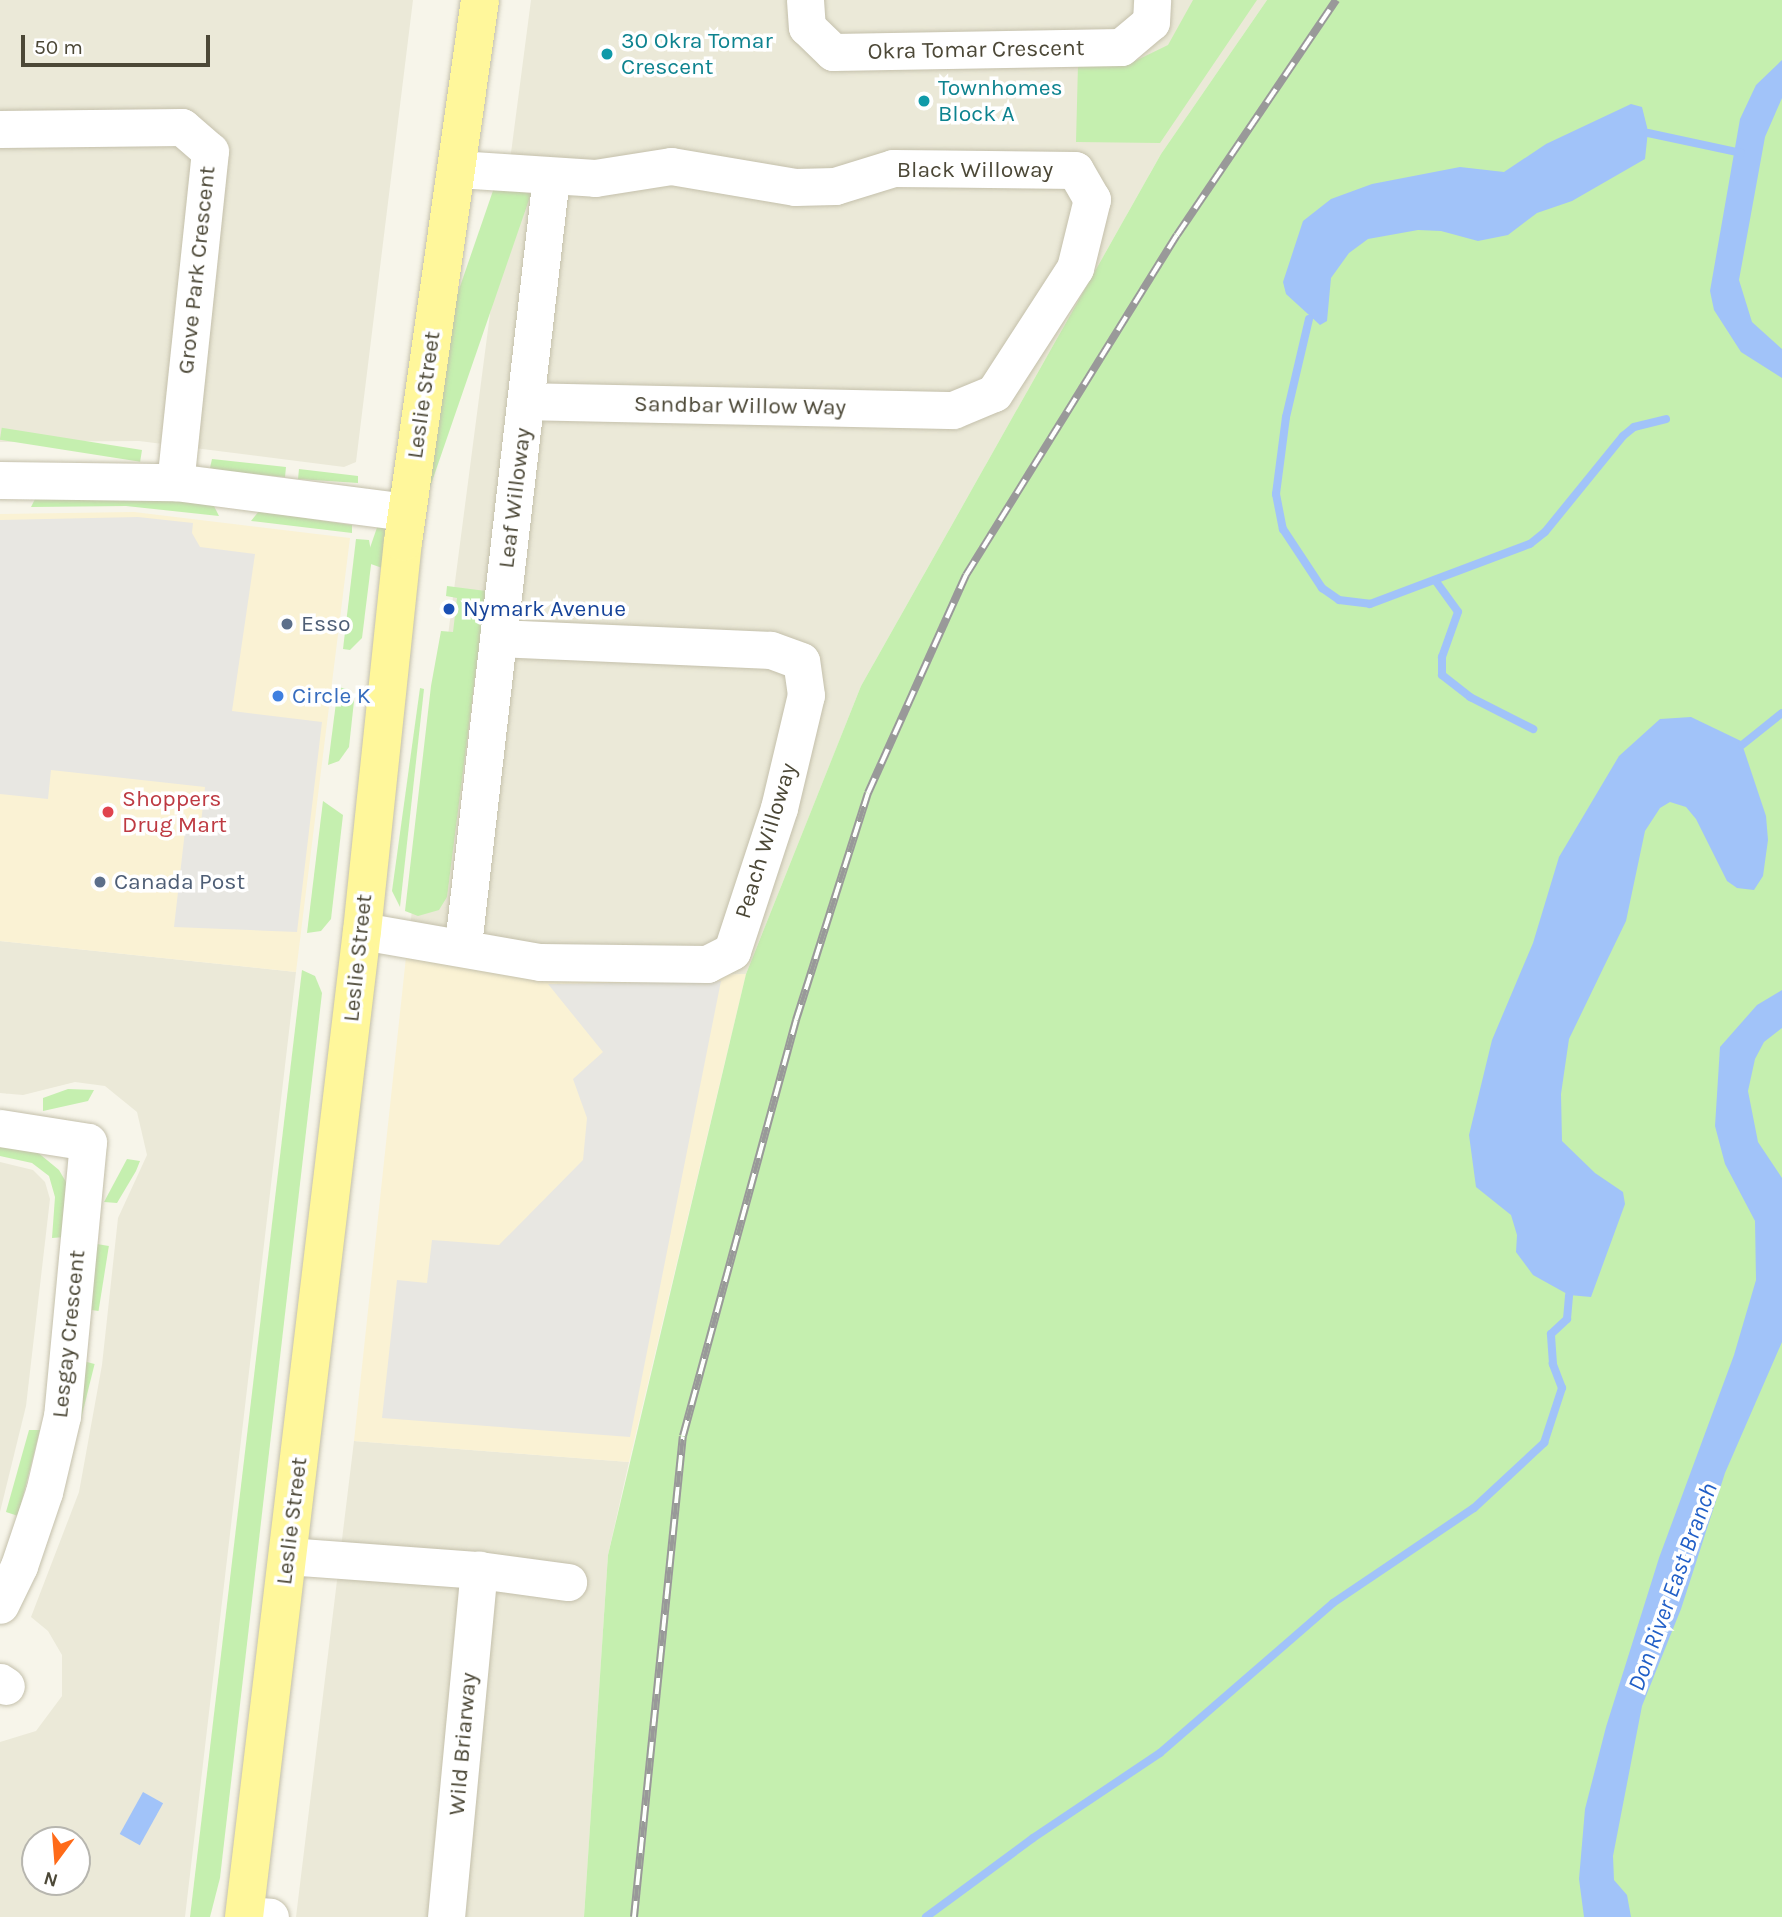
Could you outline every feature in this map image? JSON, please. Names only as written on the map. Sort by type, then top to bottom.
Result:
[{"type":"main road","name":"Leslie Street","points":[[253,1916],[287,1556],[362,931],[407,512],[480,0]]},
{"type":"street","name":"Okra Tomar Crescent","points":[[805,0],[807,27],[833,52],[1121,47],[1151,22],[1152,0]]},
{"type":"street","name":"Grove Park Crescent","points":[[0,129],[182,127],[210,151],[175,482]]},
{"type":"street","name":"Black Willoway","points":[[457,169],[595,178],[671,166],[795,187],[835,186],[893,168],[1075,170],[1092,199],[1075,268],[995,393],[953,410]]},
{"type":"street","name":"Leaf Willoway","points":[[463,945],[551,176]]},
{"type":"street","name":"Sandbar Willow Way","points":[[526,401],[953,410]]},
{"type":"street","points":[[0,480],[175,482],[407,512]]},
{"type":"street","name":"Peach Willoway","points":[[362,931],[463,945],[540,962],[707,964],[732,951],[779,808],[806,695],[801,661],[770,650],[498,638]]},
{"type":"street","name":"Lesgay Crescent","points":[[0,1128],[88,1142],[62,1416],[37,1514],[0,1605]]},
{"type":"street","points":[[287,1556],[479,1570],[568,1582]]},
{"type":"street","name":"Wild Briarway","points":[[446,1917],[479,1570]]},
{"type":"shaded area","points":[[0,0],[413,0],[356,462],[344,467],[139,441],[0,442]]},
{"type":"shaded area","points":[[531,0],[1267,0],[1161,154],[861,686],[746,974],[538,978],[406,957]]},
{"type":"shaded area","points":[[134,512],[350,538],[296,972],[0,941],[0,514]]},
{"type":"shaded area","points":[[138,517],[193,523],[192,533],[200,547],[255,554],[232,711],[322,722],[297,932],[174,927],[186,822],[201,823],[205,787],[51,770],[48,799],[0,794],[0,520]]},
{"type":"shaded area","points":[[0,941],[296,972],[185,1917],[0,1917],[0,1742],[36,1731],[62,1696],[62,1655],[48,1631],[31,1617],[79,1492],[102,1365],[118,1218],[147,1155],[137,1112],[105,1086],[75,1082],[23,1095],[0,1093]]},
{"type":"shaded area","points":[[406,957],[538,978],[746,974],[629,1462],[354,1441]]},
{"type":"shaded area","points":[[721,981],[630,1437],[382,1418],[397,1280],[427,1283],[432,1240],[499,1245],[583,1160],[587,1118],[573,1079],[603,1052],[548,984]]},
{"type":"shaded area","points":[[0,1162],[33,1170],[45,1182],[50,1199],[26,1406],[0,1512]]},
{"type":"shaded area","points":[[354,1441],[629,1462],[608,1555],[584,1917],[296,1917]]},
{"type":"green space","points":[[1193,0],[1257,0],[1160,143],[1076,142],[1078,64],[1131,63],[1168,45]]},
{"type":"green space","points":[[1267,0],[1782,0],[1782,1917],[584,1917],[608,1555],[746,974],[861,686],[1161,154]]},
{"type":"green space","points":[[496,182],[531,194],[400,574],[365,562]]},
{"type":"green space","points":[[2,428],[142,450],[140,462],[0,440]]},
{"type":"green space","points":[[212,459],[286,467],[285,477],[220,471],[210,468]]},
{"type":"green space","points":[[299,469],[358,476],[358,483],[298,479]]},
{"type":"green space","points":[[145,494],[213,504],[219,516],[126,506],[31,507],[37,495]]},
{"type":"green space","points":[[259,511],[352,525],[352,533],[251,521]]},
{"type":"green space","points":[[356,539],[369,540],[372,557],[362,638],[350,650],[343,649]]},
{"type":"green space","points":[[447,586],[486,591],[447,897],[439,910],[418,916],[405,911],[431,686],[441,631],[453,632],[457,598],[446,596]]},
{"type":"green space","points":[[338,687],[347,689],[354,701],[349,747],[339,761],[328,765]]},
{"type":"green space","points":[[420,688],[424,689],[400,907],[392,891]]},
{"type":"green space","points":[[323,801],[343,815],[331,919],[321,931],[307,933]]},
{"type":"green space","points":[[302,970],[315,976],[322,993],[220,1878],[210,1917],[190,1917]]},
{"type":"green space","points":[[68,1089],[94,1090],[88,1101],[43,1111],[43,1098]]},
{"type":"green space","points":[[0,1145],[36,1151],[59,1170],[66,1182],[65,1237],[52,1238],[55,1197],[49,1176],[32,1163],[0,1156]]},
{"type":"green space","points":[[127,1159],[140,1161],[136,1171],[117,1203],[104,1202]]},
{"type":"green space","points":[[97,1244],[109,1246],[99,1311],[87,1309]]},
{"type":"green space","points":[[83,1361],[95,1364],[79,1428],[67,1425]]},
{"type":"green space","points":[[29,1430],[40,1430],[18,1516],[6,1512]]},
{"type":"water","points":[[1782,60],[1782,98],[1765,137],[1739,280],[1752,322],[1782,349],[1782,378],[1741,352],[1714,310],[1710,291],[1740,119],[1756,85]]},
{"type":"water","points":[[1631,104],[1642,107],[1648,131],[1645,159],[1572,201],[1537,213],[1508,235],[1478,241],[1441,231],[1418,230],[1368,239],[1349,253],[1331,278],[1327,321],[1320,325],[1286,294],[1283,282],[1303,221],[1331,199],[1372,184],[1460,167],[1504,172],[1546,144]]},
{"type":"water","points":[[1691,717],[1741,741],[1766,816],[1768,840],[1763,876],[1754,890],[1737,888],[1727,881],[1696,819],[1686,807],[1670,802],[1660,808],[1645,831],[1626,921],[1569,1039],[1561,1094],[1562,1141],[1595,1173],[1623,1192],[1625,1204],[1591,1297],[1569,1295],[1533,1275],[1516,1252],[1517,1235],[1511,1215],[1476,1187],[1469,1135],[1492,1040],[1533,943],[1559,857],[1619,756],[1660,719]]},
{"type":"water","name":"Don River East Branch","points":[[1782,990],[1782,1028],[1764,1042],[1755,1059],[1748,1091],[1758,1142],[1782,1178],[1782,1342],[1725,1473],[1681,1609],[1642,1706],[1613,1856],[1614,1880],[1627,1895],[1631,1917],[1584,1917],[1579,1879],[1585,1809],[1606,1727],[1659,1558],[1734,1355],[1756,1280],[1755,1221],[1725,1164],[1715,1126],[1720,1047],[1757,1005]]},
{"type":"water","points":[[143,1792],[163,1803],[140,1845],[120,1834]]},
{"type":"waterway","points":[[1648,133],[1741,153]]},
{"type":"waterway","points":[[1309,319],[1286,417],[1276,494],[1283,529],[1322,588],[1339,600],[1370,604],[1530,544],[1545,532],[1623,436],[1634,427],[1666,419]]},
{"type":"waterway","points":[[1435,580],[1458,612],[1442,657],[1442,675],[1470,697],[1533,729]]},
{"type":"waterway","points":[[1742,745],[1782,713]]},
{"type":"waterway","points":[[926,1917],[1033,1838],[1160,1753],[1333,1603],[1474,1508],[1544,1443],[1562,1388],[1553,1364],[1551,1334],[1567,1319],[1569,1295]]},
{"type":"railway","points":[[634,1917],[683,1436],[796,1020],[868,793],[966,575],[1177,235],[1336,0]]},
{"type":"place","name":"30 Okra Tomar Crescent","points":[[607,54]]},
{"type":"place","name":"Townhomes Block A","points":[[924,101]]},
{"type":"place","name":"Nymark Avenue","points":[[449,609]]},
{"type":"place","name":"Esso","points":[[287,624]]},
{"type":"place","name":"Circle K","points":[[278,696]]},
{"type":"place","name":"Shoppers Drug Mart","points":[[108,812]]},
{"type":"place","name":"Canada Post","points":[[100,882]]}]
